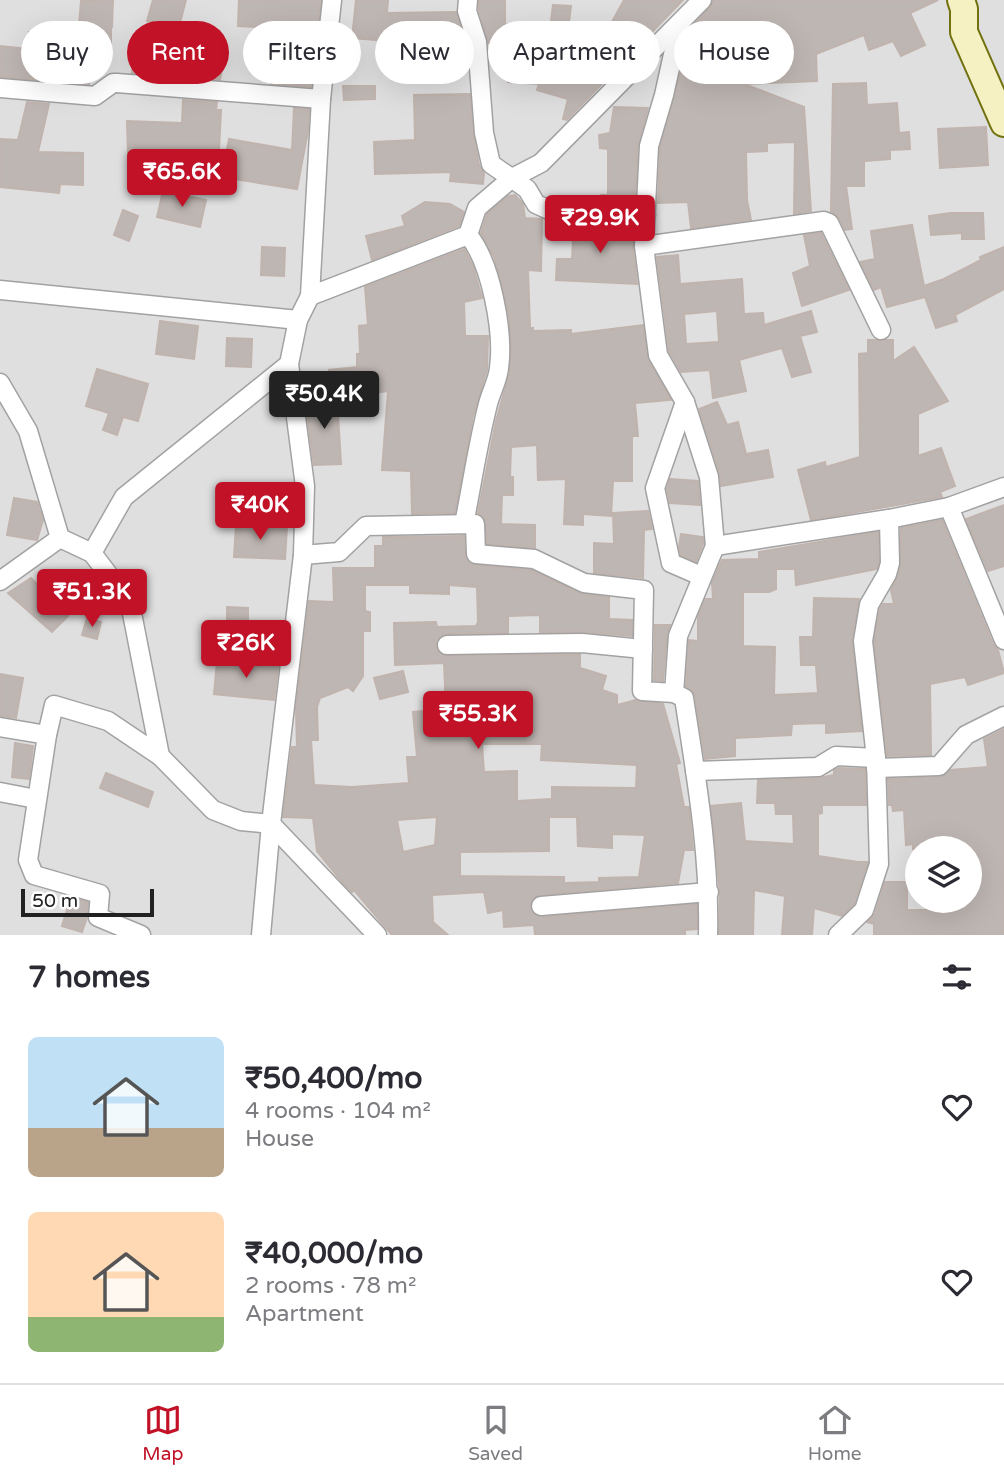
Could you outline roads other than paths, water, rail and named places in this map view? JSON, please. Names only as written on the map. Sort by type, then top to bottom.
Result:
[{"type":"main road","points":[[962,4],[977,21],[1004,80]]},
{"type":"main road","points":[[962,4],[964,32],[1004,122]]},
{"type":"street","points":[[261,935],[271,824],[303,555],[305,486],[289,364],[298,320],[310,296],[321,99],[332,0]]},
{"type":"street","points":[[468,0],[467,11],[477,42],[478,86],[491,163],[527,189],[536,204],[549,210],[646,215]]},
{"type":"street","points":[[682,21],[702,0]]},
{"type":"street","points":[[468,235],[477,208],[512,178],[541,163],[674,29]]},
{"type":"street","points":[[674,47],[649,146],[644,246],[658,355],[685,402],[709,477],[715,546],[678,636],[674,692]]},
{"type":"street","points":[[0,88],[95,96],[117,83],[321,99]]},
{"type":"street","points":[[644,246],[824,221],[829,223],[881,330]]},
{"type":"street","points":[[310,296],[468,235]]},
{"type":"street","points":[[464,524],[488,403],[499,369],[500,349],[498,316],[491,288],[475,243],[468,235]]},
{"type":"street","points":[[0,290],[298,320]]},
{"type":"street","points":[[92,553],[124,497],[289,364]]},
{"type":"street","points":[[0,383],[28,431],[60,538],[92,553],[130,603],[160,756]]},
{"type":"street","points":[[685,402],[655,488],[671,563],[701,576]]},
{"type":"street","points":[[715,546],[949,507],[1004,487]]},
{"type":"street","points":[[949,507],[1004,638]]},
{"type":"street","points":[[838,935],[864,910],[879,863],[876,763],[863,641],[869,605],[887,574],[890,563],[889,519]]},
{"type":"street","points":[[303,555],[339,552],[366,526],[475,524],[476,554],[534,559],[584,583],[644,590],[642,691],[674,692],[684,698],[709,892],[708,935]]},
{"type":"street","points":[[0,581],[60,538]]},
{"type":"street","points":[[447,645],[582,643],[643,649]]},
{"type":"street","points":[[141,935],[98,917],[100,894],[34,875],[28,860],[36,799],[54,705],[108,721],[160,756],[213,810],[241,821],[271,824],[377,935]]},
{"type":"street","points":[[695,771],[818,767],[836,756],[876,763],[939,766],[966,735],[1004,716]]},
{"type":"street","points":[[0,727],[47,736]]},
{"type":"street","points":[[0,792],[36,799]]},
{"type":"street","points":[[541,906],[709,892]]}]
